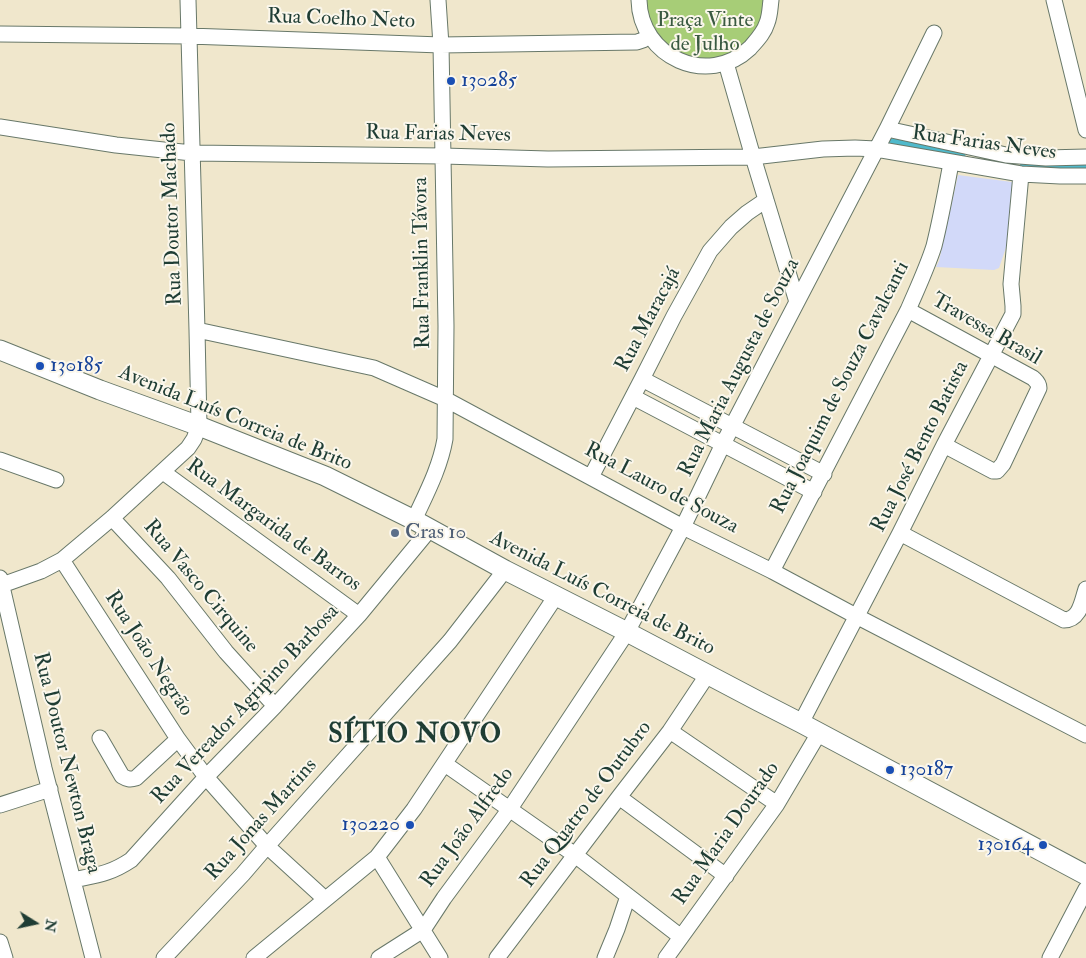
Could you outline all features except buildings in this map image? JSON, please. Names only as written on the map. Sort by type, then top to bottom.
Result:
[{"type":"main road","name":"Avenida Luís Correia de Brito","points":[[0,350],[325,476],[422,524],[505,570],[708,674],[1086,876]]},
{"type":"street","name":"Rua Doutor Machado","points":[[188,0],[199,426]]},
{"type":"street","name":"Rua Franklin Távora","points":[[422,524],[445,439],[446,326],[441,45],[438,0]]},
{"type":"street","points":[[639,0],[640,16],[649,35],[663,51],[683,63],[705,66],[726,63],[742,55],[758,39],[768,20],[771,0]]},
{"type":"street","points":[[1054,0],[1086,130]]},
{"type":"street","points":[[886,129],[934,33]]},
{"type":"street","name":"Rua Coelho Neto","points":[[0,34],[189,36],[441,45],[637,42],[644,40],[649,35]]},
{"type":"street","points":[[726,63],[797,302]]},
{"type":"street","name":"Rua Farias Neves","points":[[0,127],[116,145],[192,153],[548,159],[753,157],[823,149],[855,148],[876,149],[1021,174],[1086,176]]},
{"type":"street","name":"Rua Farias Neves","points":[[876,149],[886,129],[1006,155],[1046,158],[1086,157]]},
{"type":"street","name":"Rua Maria Augusta de Souza","points":[[627,632],[683,527],[723,444],[876,149]]},
{"type":"street","name":"Rua Joaquim de Souza Cavalcanti","points":[[772,571],[908,310],[927,267],[941,218],[951,162]]},
{"type":"street","name":"Rua José Bento Batista","points":[[801,723],[1013,314],[1011,284],[1021,174]]},
{"type":"street","name":"Rua Maracajá","points":[[591,477],[674,316],[710,251],[731,227],[766,200]]},
{"type":"street","name":"Travessa Brasil","points":[[908,310],[1033,378],[1039,385],[1004,464],[997,471],[993,471],[944,445]]},
{"type":"street","name":"Rua Lauro de Souza","points":[[197,330],[374,368],[445,399],[683,527],[772,571],[1086,735]]},
{"type":"street","points":[[642,379],[824,474]]},
{"type":"street","points":[[633,397],[814,492]]},
{"type":"street","points":[[1,582],[40,571],[62,560],[112,518],[188,448],[199,426]]},
{"type":"street","points":[[0,460],[56,480]]},
{"type":"street","name":"Rua Margarida de Barros","points":[[163,472],[359,615]]},
{"type":"street","name":"Rua Vasco Cirquine","points":[[112,518],[168,578],[226,652],[275,706]]},
{"type":"street","name":"Rua Vereador Agripino Barbosa","points":[[73,880],[107,873],[131,860],[359,615],[422,524]]},
{"type":"street","points":[[900,533],[1067,620],[1086,624]]},
{"type":"street","name":"Rua João Negrão","points":[[62,560],[206,778],[267,846],[325,899]]},
{"type":"street","name":"Rua Jonas Martins","points":[[164,958],[243,874],[450,641],[505,570]]},
{"type":"street","name":"Rua Doutor Newton Braga","points":[[1,582],[42,759],[93,958]]},
{"type":"street","points":[[1067,620],[1075,617],[1078,613],[1086,589]]},
{"type":"street","points":[[254,958],[377,857],[414,809],[445,764],[556,596]]},
{"type":"street","name":"Rua João Alfredo","points":[[379,958],[422,930],[509,810],[627,632]]},
{"type":"street","name":"Rua Quatro de Outubro","points":[[497,958],[670,731],[708,674]]},
{"type":"street","points":[[670,731],[777,804]]},
{"type":"street","name":"Rua Maria Dourado","points":[[666,958],[777,804],[820,733]]},
{"type":"street","points":[[100,738],[122,776],[126,779],[131,779],[136,778],[178,738]]},
{"type":"street","points":[[445,764],[575,856],[681,937]]},
{"type":"street","points":[[0,805],[50,789]]},
{"type":"street","points":[[619,797],[726,876]]},
{"type":"street","points":[[377,857],[440,958]]},
{"type":"street","points":[[1050,958],[1086,889]]},
{"type":"street","points":[[605,958],[628,896]]},
{"type":"street","points":[[0,942],[5,958]]},
{"type":"shaded area","points":[[958,175],[1012,182],[1012,230],[999,268],[994,270],[936,267],[939,261]]},
{"type":"green space","name":"Praça Vinte de Julho","points":[[639,0],[771,0],[758,39],[705,66],[663,51]]},
{"type":"waterway","points":[[891,144],[960,156]]},
{"type":"waterway","points":[[1025,167],[1086,168]]},
{"type":"place","name":"130285","points":[[451,81]]},
{"type":"place","name":"130185","points":[[40,366]]},
{"type":"place","name":"Cras 10","points":[[395,533]]},
{"type":"place","name":"130187","points":[[890,770]]},
{"type":"place","name":"130220","points":[[410,825]]},
{"type":"place","name":"130164","points":[[1043,845]]},
{"type":"district","name":"SÍTIO NOVO","points":[[415,736]]}]
